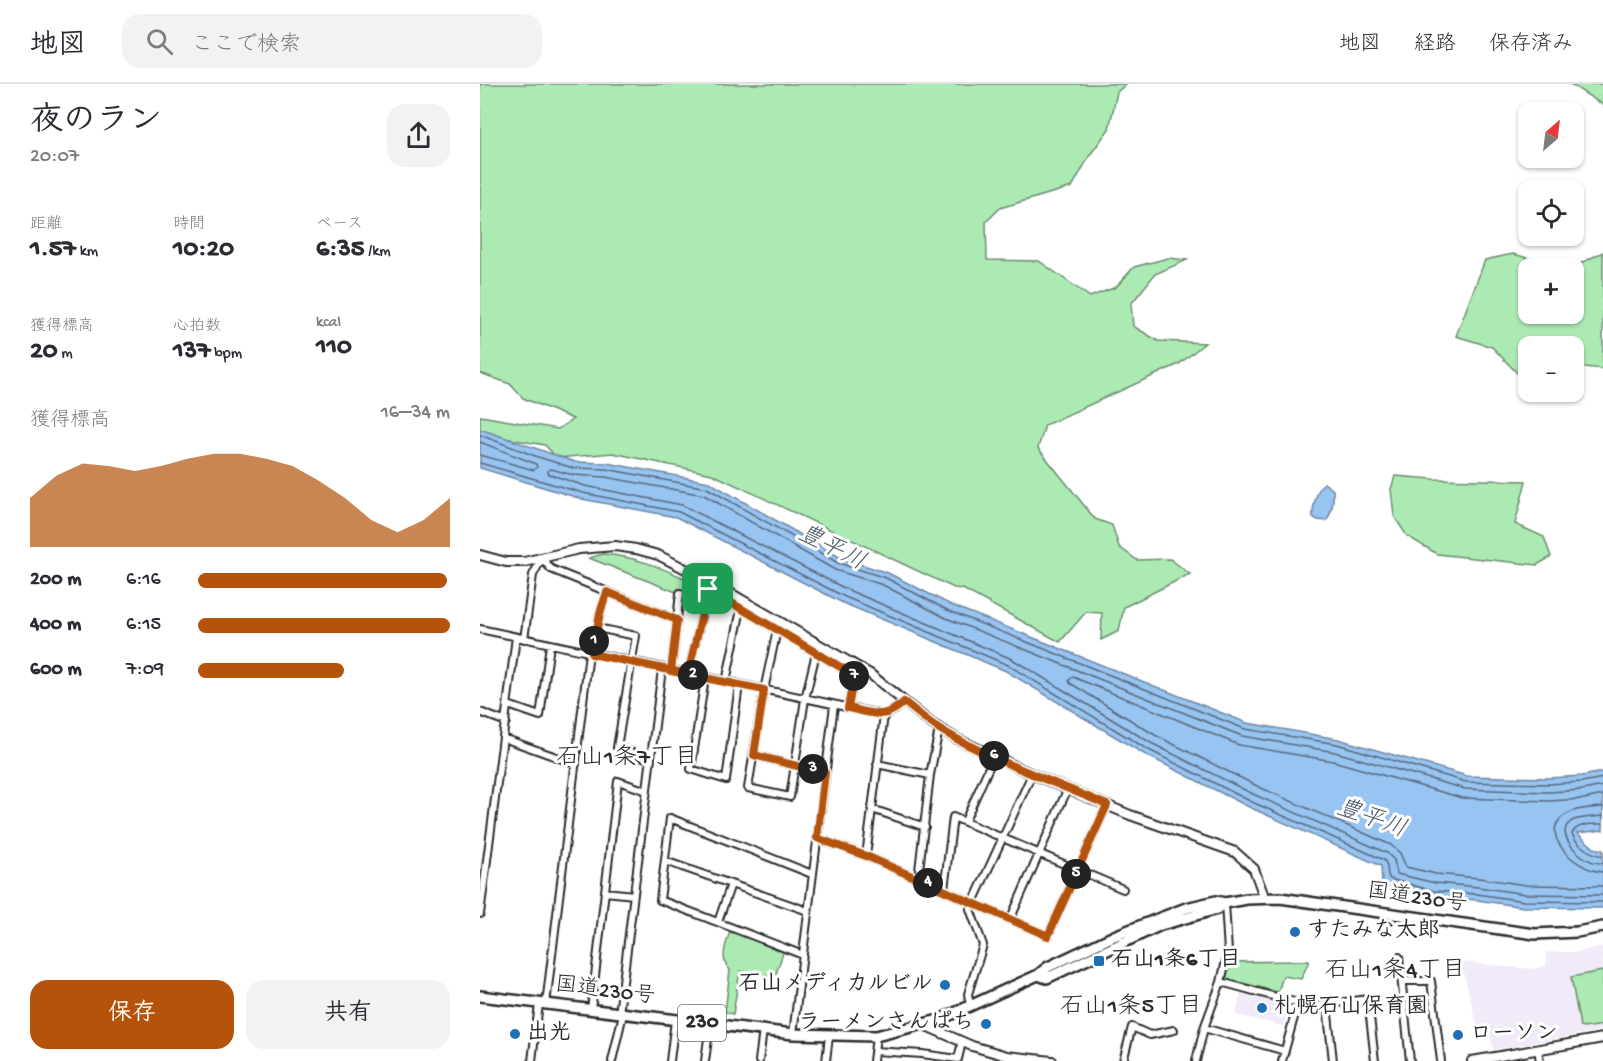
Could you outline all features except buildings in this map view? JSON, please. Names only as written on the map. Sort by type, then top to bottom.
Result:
[{"type":"highway","name":"国道230号","points":[[480,996],[793,1034],[876,1036],[924,1025],[1038,975],[1048,967],[1113,936],[1156,918],[1216,901],[1225,903],[1248,899],[1280,898],[1535,934],[1577,932],[1603,927]]},
{"type":"street","points":[[480,555],[506,562],[525,562],[579,549],[615,546],[658,555],[720,587],[870,674],[939,729],[1032,774],[1177,832],[1235,852],[1254,869],[1265,899]]},
{"type":"street","points":[[542,558],[551,569],[677,620]]},
{"type":"street","points":[[524,639],[533,574],[542,558]]},
{"type":"street","points":[[688,674],[708,589],[854,675],[848,708]]},
{"type":"street","points":[[532,1061],[542,1004],[590,653],[607,592]]},
{"type":"street","points":[[671,671],[680,593]]},
{"type":"street","points":[[726,682],[741,609]]},
{"type":"street","points":[[597,628],[636,636],[617,747],[651,760]]},
{"type":"street","points":[[480,629],[884,715],[895,710],[904,702]]},
{"type":"street","points":[[777,630],[764,690],[748,788],[790,797],[805,699],[816,653]]},
{"type":"street","points":[[480,914],[483,862],[504,738],[516,637]]},
{"type":"street","points":[[508,705],[540,717],[550,645]]},
{"type":"street","points":[[612,1061],[621,1014],[662,669]]},
{"type":"street","points":[[705,678],[692,769],[726,780],[740,685]]},
{"type":"street","points":[[793,1034],[834,705]]},
{"type":"street","points":[[480,712],[506,722]]},
{"type":"street","points":[[866,856],[884,715]]},
{"type":"street","points":[[918,879],[930,775],[939,729]]},
{"type":"street","points":[[504,738],[576,764]]},
{"type":"street","points":[[754,755],[825,773]]},
{"type":"street","points":[[965,822],[994,756]]},
{"type":"street","points":[[877,764],[930,775]]},
{"type":"street","points":[[970,1006],[968,994],[983,945],[970,909],[1032,774]]},
{"type":"street","points":[[591,1010],[618,781],[647,791]]},
{"type":"street","points":[[1010,920],[1068,788]]},
{"type":"street","points":[[817,838],[866,856],[1048,936],[1107,805]]},
{"type":"street","points":[[872,809],[924,827]]},
{"type":"street","points":[[944,890],[953,817],[1122,889]]},
{"type":"street","points":[[803,955],[660,900],[670,818],[813,874]]},
{"type":"street","points":[[665,861],[808,911]]},
{"type":"street","points":[[718,922],[731,884]]},
{"type":"street","points":[[605,892],[634,896]]},
{"type":"street","points":[[1196,1061],[1228,952],[1225,903]]},
{"type":"street","points":[[1399,957],[1410,1061]]},
{"type":"street","points":[[1402,981],[1431,981],[1441,1061]]},
{"type":"street","points":[[1221,982],[1306,1007],[1368,999],[1375,1061]]},
{"type":"street","points":[[1282,1061],[1298,1003]]},
{"type":"street","points":[[1327,1005],[1333,1061]]},
{"type":"street","points":[[670,1061],[675,1020]]},
{"type":"street","points":[[705,1061],[710,1024]]},
{"type":"street","points":[[924,1025],[1007,1058],[1052,1061]]},
{"type":"street","points":[[1123,1061],[1132,1027],[1150,1035],[1174,1030]]},
{"type":"street","points":[[1204,1028],[1285,1051]]},
{"type":"street","points":[[759,1061],[763,1030]]},
{"type":"street","points":[[826,1061],[829,1036]]},
{"type":"street","points":[[873,1061],[876,1036]]},
{"type":"street","points":[[1472,1061],[1603,1041]]},
{"type":"street","points":[[874,1050],[958,1060],[962,1042]]},
{"type":"street","points":[[1538,1050],[1540,1061]]},
{"type":"shaded area","points":[[1603,946],[1603,1030],[1493,1050],[1490,1030],[1480,1031],[1477,1025],[1461,962],[1531,969],[1546,966],[1546,952],[1578,952]]},
{"type":"shaded area","name":"札幌石山保育園","points":[[1241,990],[1289,1001],[1283,1026],[1236,1015]]},
{"type":"green space","points":[[480,84],[1126,84],[1117,92],[1109,129],[1090,155],[1072,187],[1000,208],[986,222],[987,260],[1039,261],[1090,297],[1116,287],[1134,267],[1168,258],[1187,260],[1155,274],[1131,304],[1133,326],[1158,341],[1205,343],[1179,364],[1045,425],[1038,448],[1095,519],[1112,525],[1119,547],[1137,560],[1170,559],[1190,574],[1124,607],[1119,631],[1101,640],[1102,613],[1086,612],[1060,642],[963,589],[954,588],[712,474],[613,453],[557,458],[545,445],[480,434],[480,416],[558,429],[573,419],[523,398],[510,384],[480,373]]},
{"type":"green space","points":[[1570,84],[1603,84],[1603,105]]},
{"type":"green space","points":[[1603,252],[1603,369],[1584,367],[1584,336],[1518,336],[1518,374],[1492,347],[1456,336],[1485,260],[1513,254],[1528,258],[1518,258],[1518,324],[1584,324],[1584,262]]},
{"type":"green space","points":[[1395,476],[1526,481],[1515,524],[1544,537],[1551,557],[1537,565],[1437,554],[1407,536],[1394,516],[1391,489]]},
{"type":"green space","points":[[603,554],[626,557],[667,570],[688,580],[684,592],[676,592],[589,558]]},
{"type":"green space","points":[[730,931],[784,950],[775,977],[740,971],[733,1014],[725,1012],[730,970],[725,961],[724,951]]},
{"type":"green space","points":[[1309,961],[1301,979],[1283,976],[1278,992],[1226,977],[1229,962]]},
{"type":"green space","points":[[1603,971],[1603,1025],[1583,1028],[1580,1026],[1571,977]]},
{"type":"water","name":"豊平川","points":[[480,429],[575,462],[607,463],[709,482],[841,558],[888,573],[951,605],[1247,723],[1338,739],[1467,776],[1548,778],[1603,772],[1603,830],[1577,833],[1594,848],[1603,850],[1603,908],[1524,907],[1477,900],[1433,897],[1382,884],[1381,866],[1249,807],[1144,754],[1006,671],[843,603],[676,517],[582,499],[480,468]]},
{"type":"water","points":[[1324,483],[1333,490],[1333,502],[1326,521],[1313,517],[1316,498]]},
{"type":"place","name":"すたみな太郎","points":[[1295,932]]},
{"type":"place","name":"石山1条6丁目","points":[[1099,961]]},
{"type":"place","name":"石山メディカルビル","points":[[945,985]]},
{"type":"place","name":"札幌石山保育園","points":[[1262,1008]]},
{"type":"place","name":"ラーメンさんぱち","points":[[986,1024]]},
{"type":"place","name":"出光","points":[[515,1034]]},
{"type":"place","name":"ローソン","points":[[1458,1035]]},
{"type":"district","name":"石山1条7丁目","points":[[627,758]]},
{"type":"district","name":"石山1条4丁目","points":[[1395,971]]},
{"type":"district","name":"石山1条5丁目","points":[[1131,1007]]},
{"type":"route","points":[[708,589],[688,674],[671,671],[592,654],[600,613],[607,592],[677,620],[671,671],[764,690],[754,755],[825,773],[817,838],[866,856],[1048,936],[1107,805],[1032,774],[957,739],[939,729],[904,702],[895,710],[884,715],[848,708],[854,675],[708,589]]}]
